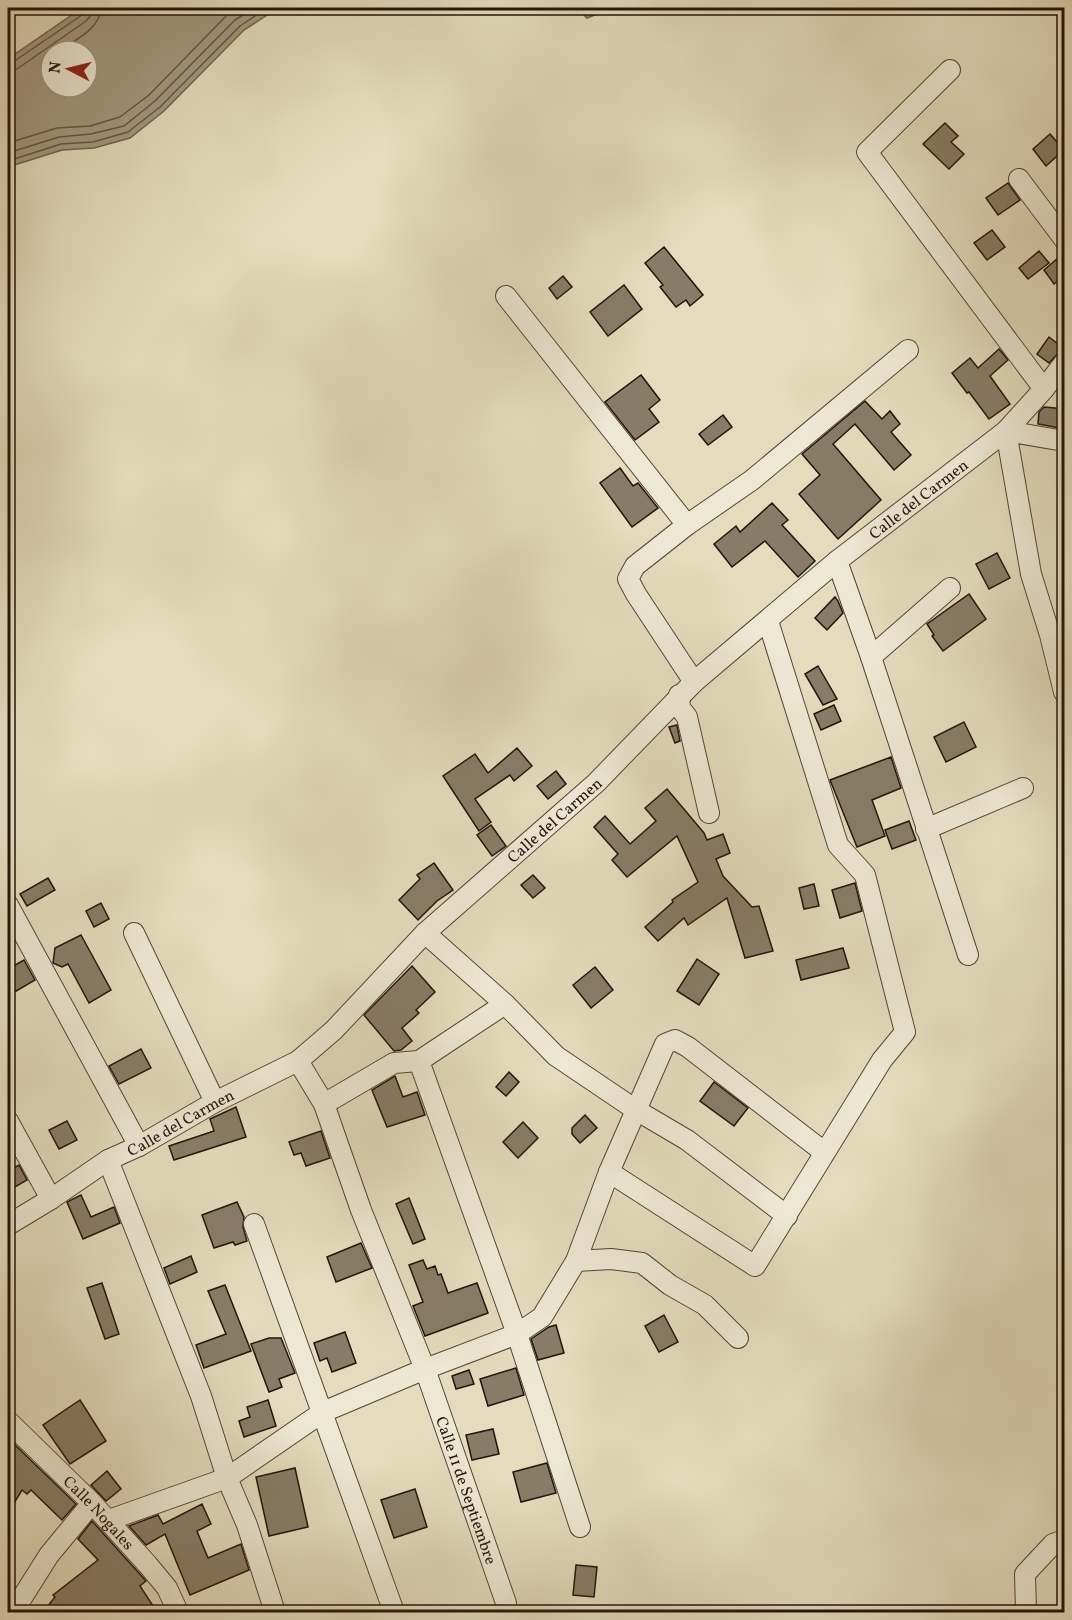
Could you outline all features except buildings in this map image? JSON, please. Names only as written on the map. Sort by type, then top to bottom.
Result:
[{"type":"street","points":[[950,69],[867,152],[1044,389]]},
{"type":"street","points":[[1019,179],[1065,239]]},
{"type":"street","points":[[506,296],[687,525]]},
{"type":"street","points":[[709,813],[687,717],[680,708],[687,689],[628,579],[635,566],[687,525],[752,480],[908,350]]},
{"type":"street","name":"Calle del Carmen","points":[[8,1225],[108,1160],[139,1146],[216,1102],[298,1061],[334,1030],[425,933],[596,783],[687,689],[837,561],[1006,431],[1065,363]]},
{"type":"street","points":[[1065,441],[1006,431],[1031,574],[1065,692]]},
{"type":"street","points":[[837,561],[871,657],[968,956]]},
{"type":"street","points":[[871,657],[951,588]]},
{"type":"street","points":[[609,1172],[755,1266],[882,1060],[905,1032],[865,875],[838,845],[768,621]]},
{"type":"street","points":[[926,829],[1023,788]]},
{"type":"street","points":[[8,905],[139,1146]]},
{"type":"street","points":[[134,933],[216,1102]]},
{"type":"street","points":[[425,933],[505,1004],[556,1056],[636,1110],[687,1140],[787,1216]]},
{"type":"street","points":[[324,1104],[394,1063],[419,1061],[505,1004]]},
{"type":"street","points":[[109,1521],[227,1478],[323,1412],[425,1369],[517,1334],[542,1317],[576,1261],[609,1172],[665,1044],[675,1040],[688,1047],[825,1152]]},
{"type":"street","name":"Calle 11 de Septiembre","points":[[298,1061],[324,1104],[361,1210],[425,1369],[506,1603],[505,1612]]},
{"type":"street","points":[[419,1061],[517,1334],[580,1527]]},
{"type":"street","points":[[8,1121],[51,1199]]},
{"type":"street","points":[[108,1160],[201,1396],[227,1478],[247,1525],[274,1612]]},
{"type":"street","points":[[254,1224],[394,1612]]},
{"type":"street","points":[[576,1261],[611,1259],[642,1263],[670,1285],[705,1305],[738,1338]]},
{"type":"street","name":"Calle Nogales","points":[[8,1420],[109,1521],[167,1588],[178,1612]]},
{"type":"street","points":[[13,1612],[49,1555],[92,1503]]},
{"type":"street","points":[[1026,1612],[1025,1574],[1053,1544],[1065,1540]]},
{"type":"water","points":[[82,8],[278,8],[244,30],[164,111],[130,138],[94,148],[62,150],[8,167],[8,59]]},
{"type":"water","points":[[577,8],[612,8],[587,18]]}]
